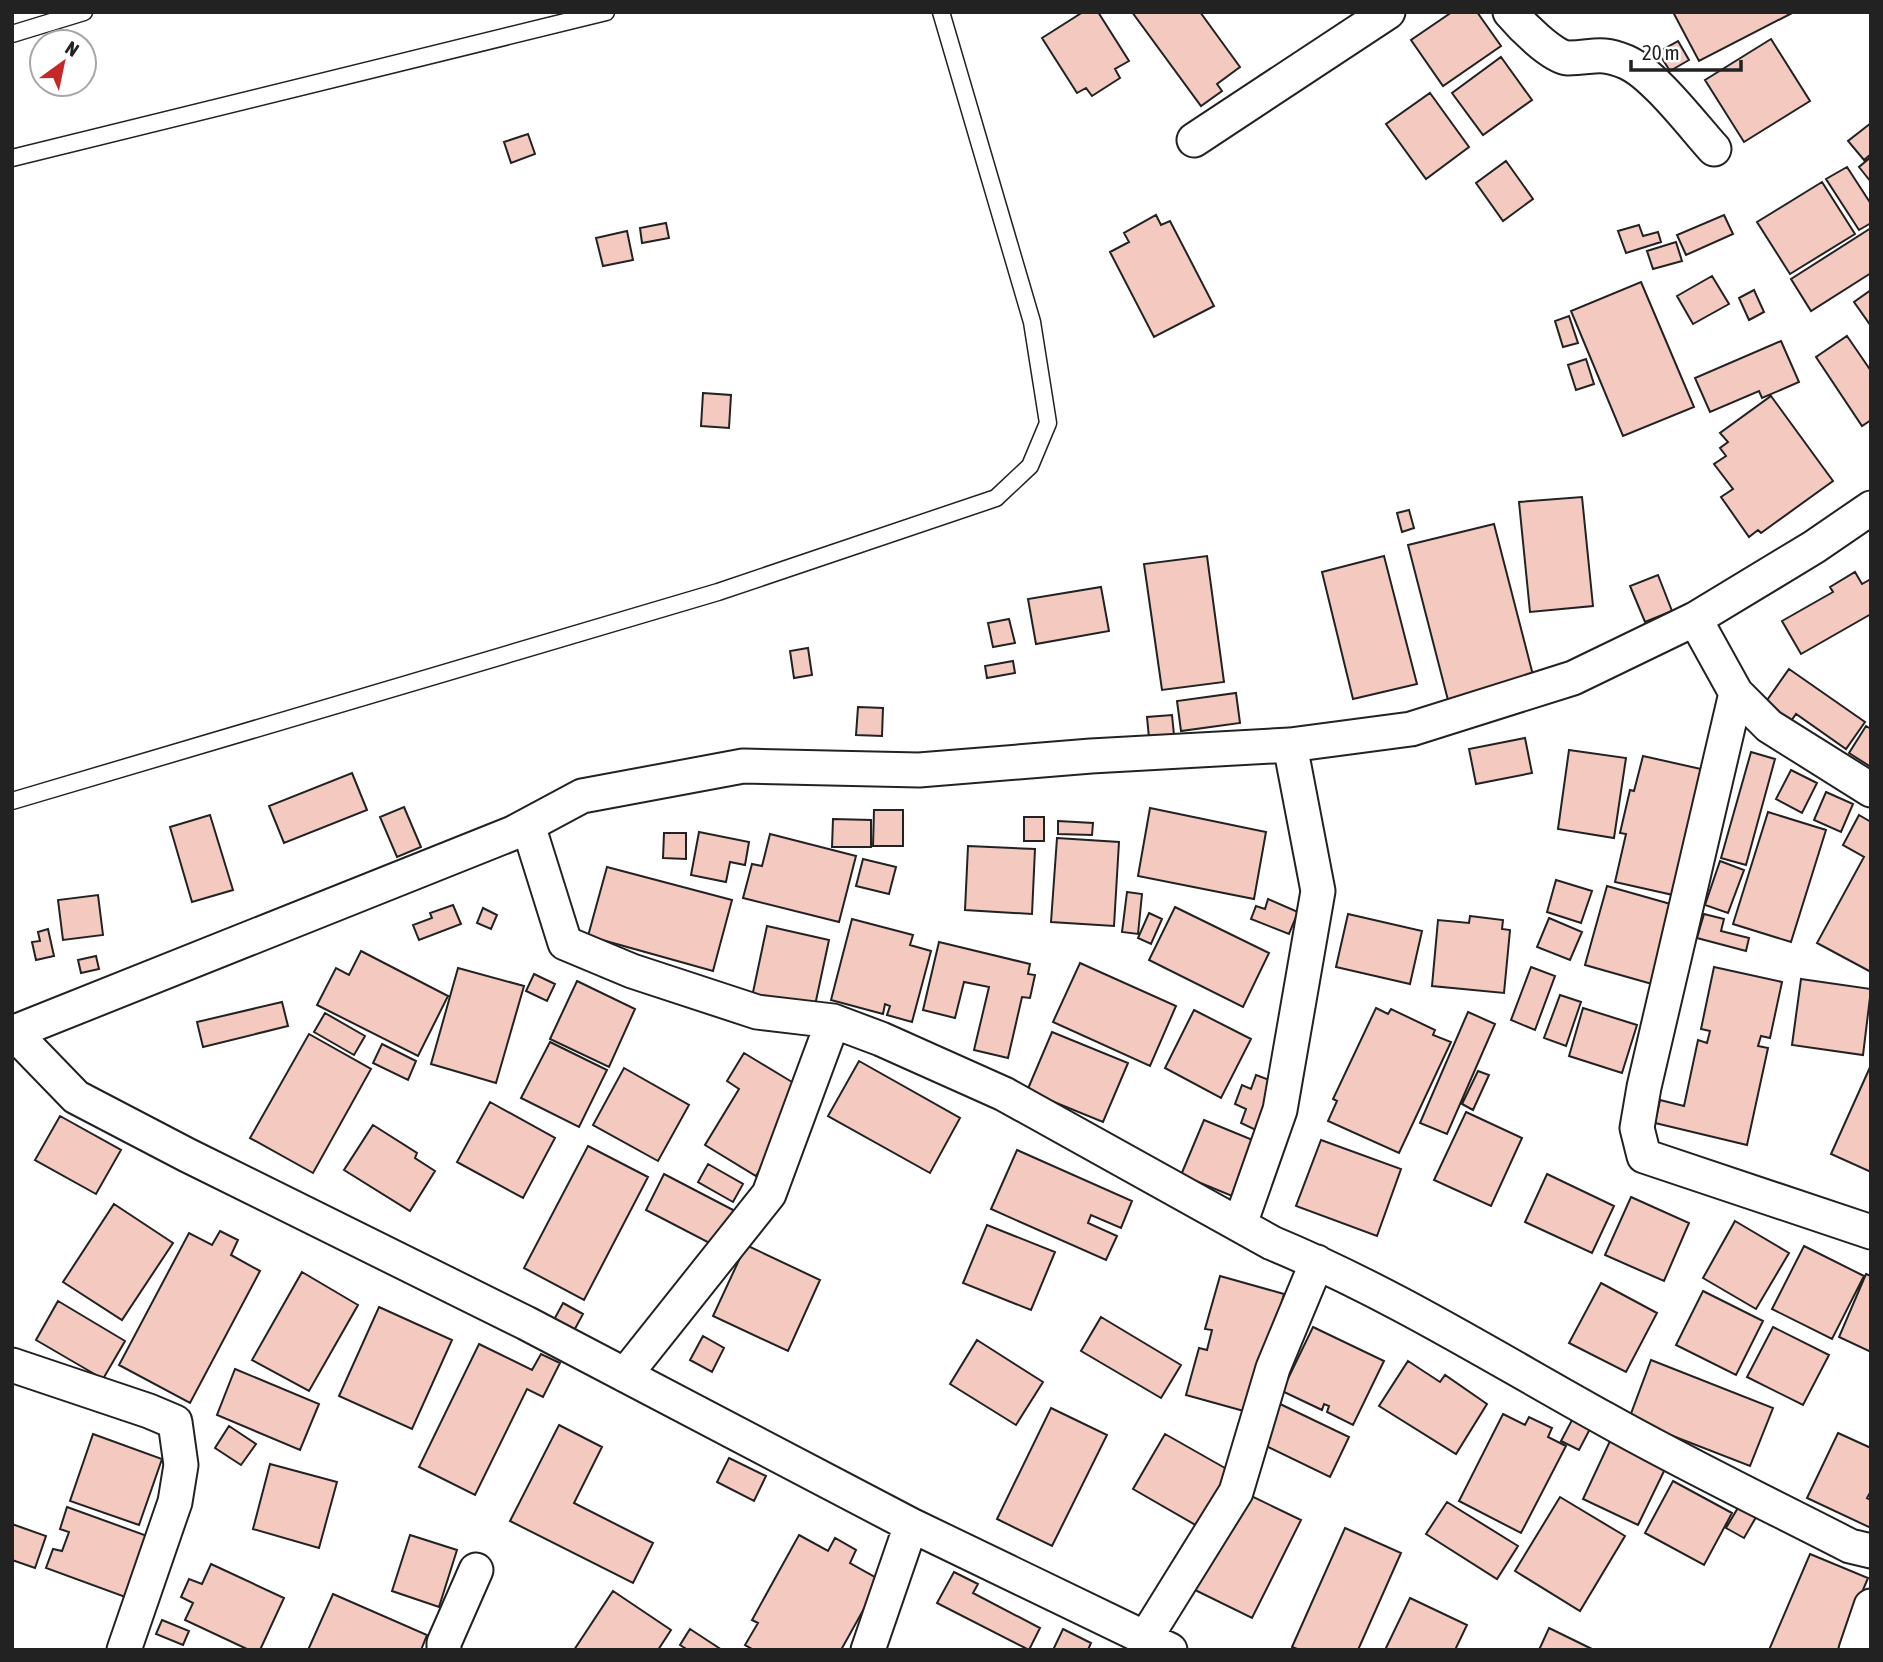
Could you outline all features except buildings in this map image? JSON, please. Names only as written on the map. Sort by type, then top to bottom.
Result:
[{"type":"street","points":[[1194,140],[1388,12]]},
{"type":"street","points":[[1510,12],[1528,34],[1566,58],[1599,54],[1629,63],[1652,81],[1714,149]]},
{"type":"street","points":[[1317,1262],[1273,1368],[1236,1492],[1158,1644],[911,1525],[526,1324],[76,1097],[12,1032],[528,825],[582,796],[743,766],[919,770],[1091,756],[1290,745],[1411,729],[1573,678],[1695,619],[1814,547],[1871,508]]},
{"type":"street","points":[[1695,619],[1736,693],[1769,726],[1871,790]]},
{"type":"street","points":[[1736,693],[1644,1087],[1637,1128],[1644,1156],[1871,1232]]},
{"type":"street","points":[[1240,1224],[1280,1110],[1318,891],[1290,745]]},
{"type":"street","points":[[528,825],[565,943],[632,971],[757,1012],[833,1021],[881,1039],[1004,1094],[1272,1243],[1317,1262],[1401,1305],[1609,1422],[1850,1546],[1871,1551]]},
{"type":"street","points":[[625,1375],[769,1194],[833,1021]]},
{"type":"street","points":[[12,1364],[175,1422],[181,1465],[175,1502],[124,1650]]},
{"type":"street","points":[[868,1650],[911,1525]]},
{"type":"street","points":[[444,1650],[444,1643],[476,1570]]},
{"type":"street","points":[[1856,1650],[1871,1606]]},
{"type":"lane","points":[[12,34],[84,12]]},
{"type":"lane","points":[[12,158],[606,12]]},
{"type":"lane","points":[[12,801],[718,592],[996,498],[1030,466],[1048,423],[1032,322],[942,12]]}]
